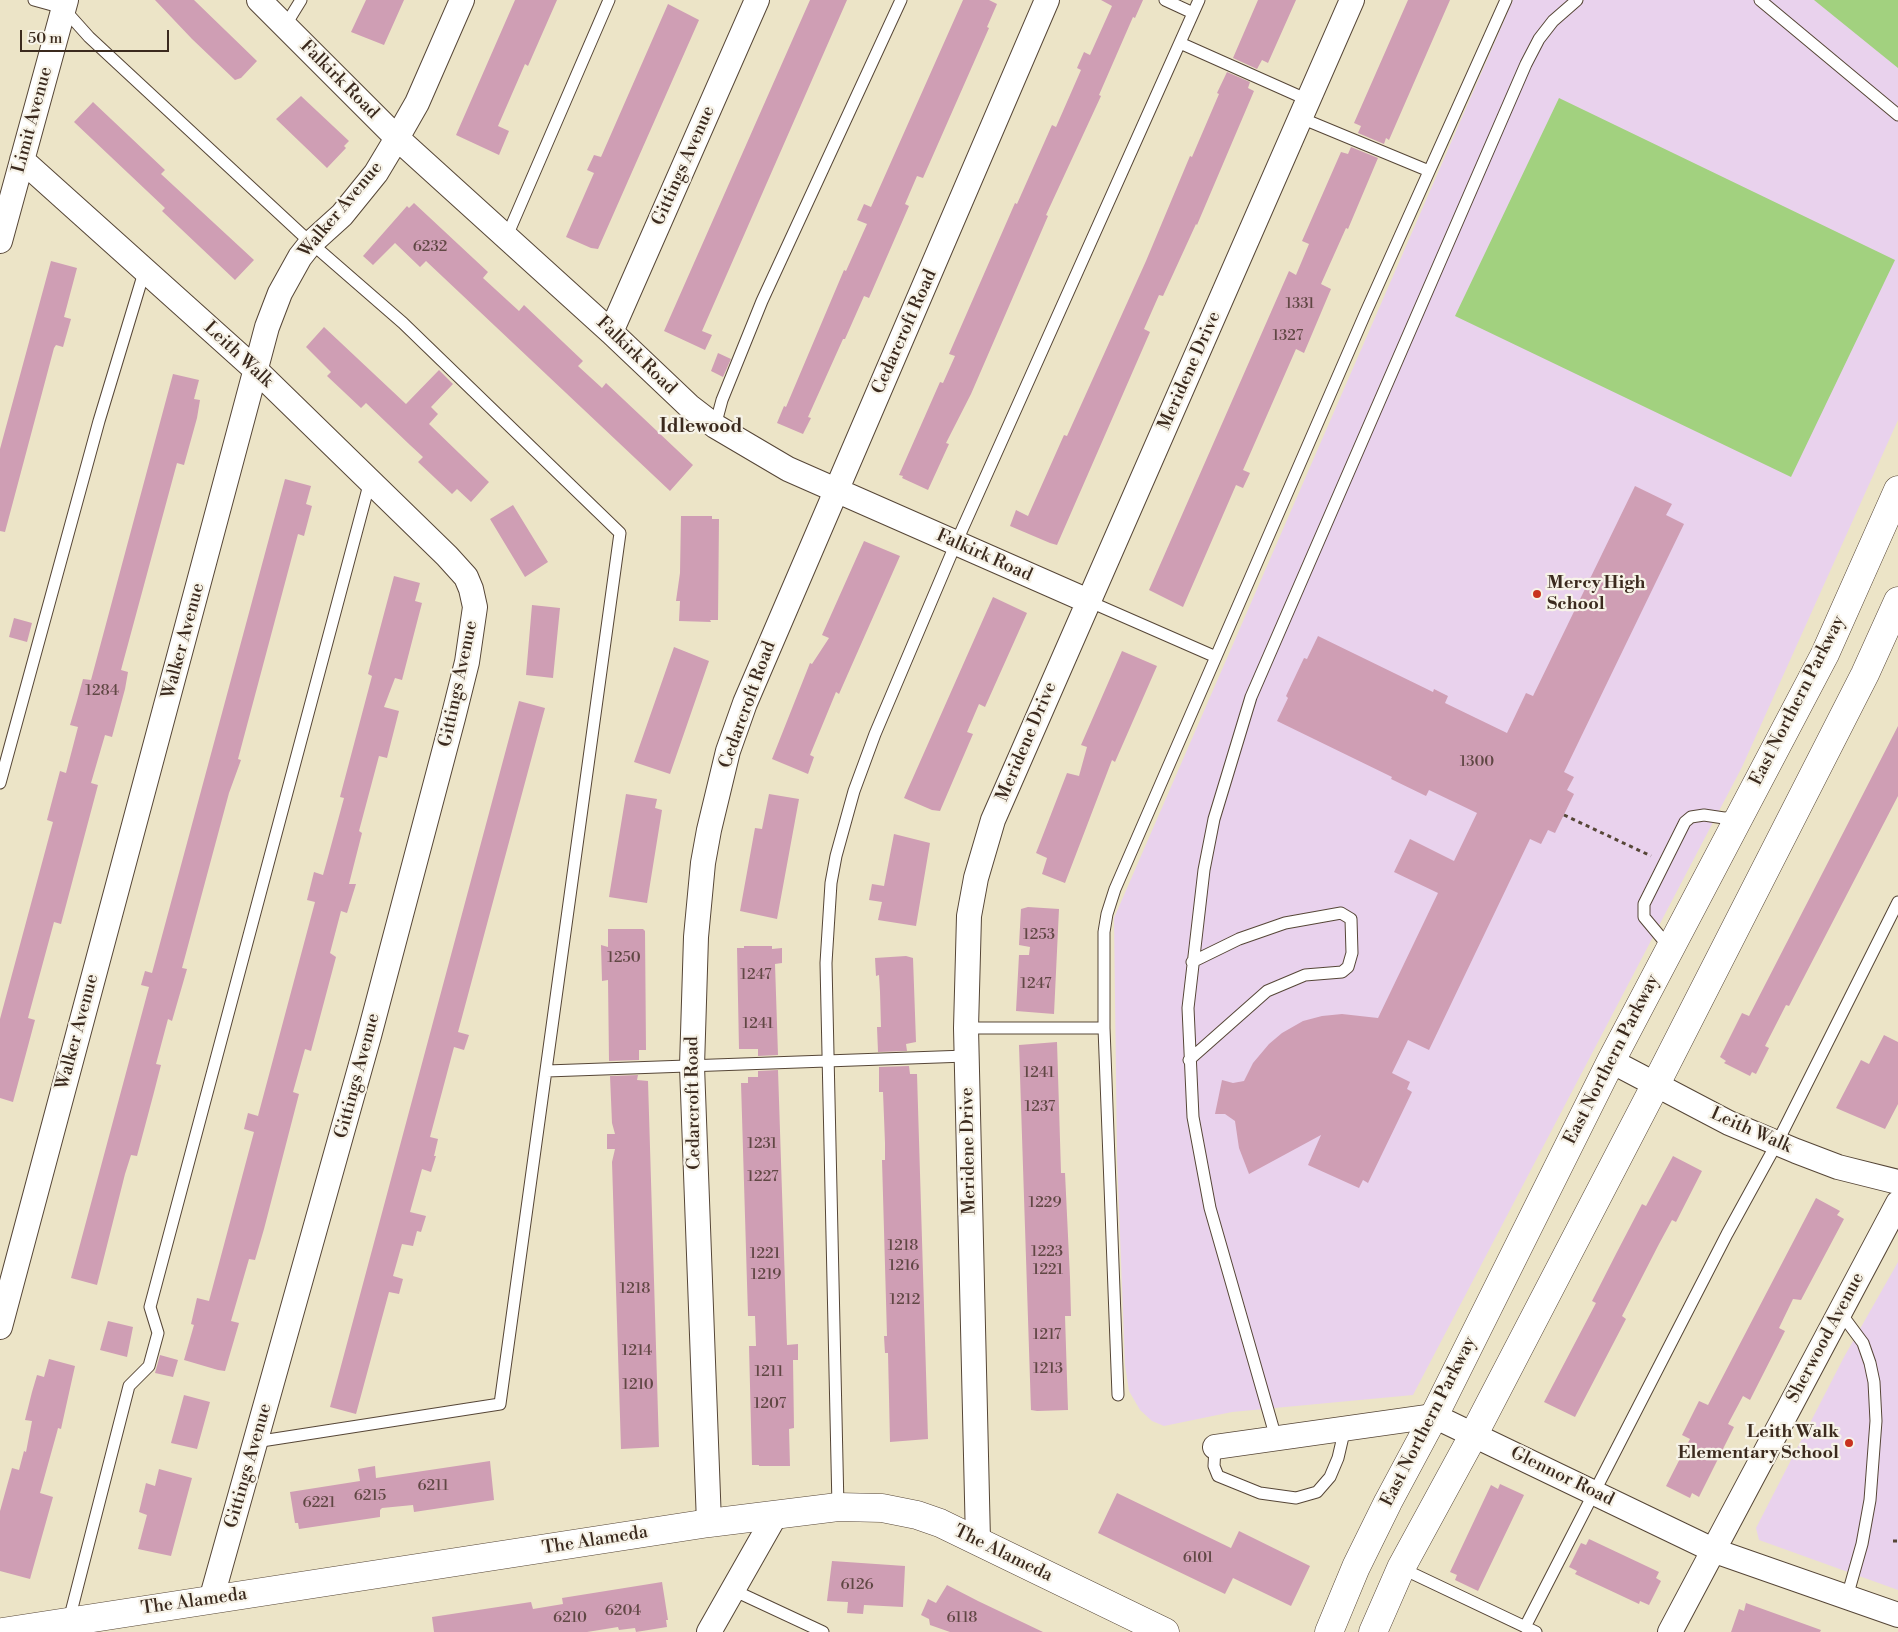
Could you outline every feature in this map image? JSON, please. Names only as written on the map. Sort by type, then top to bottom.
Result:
[{"type":"main road","name":"East Northern Parkway","points":[[1329,1632],[1356,1567],[1412,1454],[1434,1416],[1611,1061],[1825,654],[1898,490]]},
{"type":"main road","points":[[1373,1632],[1401,1568],[1474,1434],[1656,1084],[1860,682],[1898,601]]},
{"type":"main road","name":"The Alameda","points":[[2,1632],[69,1620],[211,1600],[709,1523],[838,1507],[882,1508],[917,1515],[978,1541],[1165,1632]]},
{"type":"street","name":"Falkirk Road","points":[[260,0],[397,138],[612,332],[689,406],[715,426],[788,469],[1088,601]]},
{"type":"street","name":"Walker Avenue","points":[[0,1327],[257,371],[267,327],[280,293],[300,257],[311,243],[337,220],[376,173],[418,103],[462,0]]},
{"type":"street","name":"Gittings Avenue","points":[[612,332],[757,0]]},
{"type":"street","name":"Cedarcroft Road","points":[[709,1523],[692,1066],[694,974],[702,872],[709,830],[728,751],[745,703],[1047,0]]},
{"type":"street","name":"Meridene Drive","points":[[978,1541],[966,1028],[969,916],[979,868],[993,820],[1352,0]]},
{"type":"street","name":"Limit Avenue","points":[[0,241],[65,4]]},
{"type":"street","name":"Leith Walk","points":[[22,160],[257,371],[447,556]]},
{"type":"street","name":"Gittings Avenue","points":[[211,1600],[369,1036],[467,662],[473,622],[473,598],[466,577],[447,556]]},
{"type":"street","name":"Leith Walk","points":[[1611,1061],[1729,1122],[1777,1143],[1838,1167],[1898,1182]]},
{"type":"street","name":"Sherwood Avenue","points":[[1670,1632],[1715,1551],[1898,1203]]},
{"type":"street","points":[[1215,1447],[1434,1416]]},
{"type":"street","name":"Glennor Road","points":[[1434,1416],[1715,1551],[1898,1615]]},
{"type":"street","points":[[710,1632],[776,1514]]},
{"type":"lane","points":[[34,0],[65,4],[89,37],[311,243],[402,323],[620,533],[500,1404],[255,1442]]},
{"type":"lane","points":[[285,26],[302,0]]},
{"type":"lane","points":[[507,236],[609,0]]},
{"type":"lane","points":[[715,426],[722,400],[762,301],[901,0]]},
{"type":"lane","points":[[1165,0],[1193,13]]},
{"type":"lane","points":[[838,1507],[826,963],[831,884],[836,856],[854,790],[875,734],[956,544],[1199,0]]},
{"type":"lane","points":[[1118,1396],[1104,1028],[1104,932],[1107,914],[1115,890],[1216,657],[1506,0]]},
{"type":"lane","points":[[1276,1438],[1210,1208],[1193,1117],[1188,1008],[1204,870],[1214,819],[1251,697],[1526,64],[1539,39],[1553,21],[1577,0]]},
{"type":"lane","points":[[1760,0],[1898,115]]},
{"type":"lane","points":[[1180,43],[1305,109],[1429,171]]},
{"type":"lane","points":[[0,783],[99,421],[145,269]]},
{"type":"lane","points":[[69,1620],[128,1386],[149,1366],[158,1333],[150,1307],[370,481]]},
{"type":"lane","points":[[1088,601],[1216,657]]},
{"type":"lane","points":[[1666,956],[1664,941],[1644,917],[1644,904],[1685,822],[1704,815],[1724,818],[1739,817]]},
{"type":"lane","points":[[1525,1627],[1777,1143],[1898,902]]},
{"type":"lane","points":[[1189,1060],[1268,990],[1305,975],[1342,972],[1348,968],[1352,954],[1351,919],[1341,913],[1285,923],[1239,939],[1192,962]]},
{"type":"lane","points":[[966,1028],[1104,1028]]},
{"type":"lane","points":[[547,1071],[966,1056]]},
{"type":"lane","points":[[1840,1312],[1863,1343],[1870,1363],[1874,1382],[1876,1421],[1870,1500],[1862,1544],[1847,1597]]},
{"type":"lane","points":[[1215,1447],[1214,1466],[1218,1476],[1260,1493],[1296,1498],[1318,1492],[1330,1477],[1338,1458],[1345,1428]]},
{"type":"lane","points":[[1401,1568],[1536,1632]]},
{"type":"lane","points":[[734,1590],[823,1632]]},
{"type":"path","points":[[1564,815],[1656,858]]},
{"type":"path","points":[[1893,1541],[1898,1541]]},
{"type":"shaded area","name":"Mercy High School","points":[[1513,0],[1898,0],[1898,420],[1742,767],[1413,1395],[1232,1412],[1164,1426],[1152,1421],[1140,1410],[1129,1391],[1125,1365],[1117,1157],[1114,918]]},
{"type":"shaded area","name":"Leith Walk Elementary School","points":[[1898,1262],[1898,1590],[1759,1540],[1756,1528],[1844,1357]]},
{"type":"green space","points":[[1814,0],[1898,0],[1898,68]]},
{"type":"green space","points":[[1559,98],[1895,260],[1791,477],[1455,316]]},
{"type":"building","points":[[155,0],[194,0],[257,61],[241,78],[235,80]]},
{"type":"building","points":[[366,0],[404,0],[384,45],[351,32]]},
{"type":"building","points":[[515,0],[557,0],[528,66],[525,64],[498,126],[509,131],[499,155],[456,135]]},
{"type":"building","points":[[810,0],[847,0],[702,331],[712,335],[705,350],[664,331]]},
{"type":"building","points":[[963,0],[989,0],[997,4],[987,27],[989,28],[923,178],[917,176],[905,204],[909,206],[869,298],[864,296],[845,339],[843,339],[808,417],[811,418],[803,434],[777,423],[784,406],[786,407],[844,270],[846,271],[867,224],[857,220],[864,204],[871,207]]},
{"type":"building","points":[[1101,0],[1143,0],[1135,18],[1133,17],[1099,95],[1101,96],[1046,215],[1048,216],[971,394],[946,443],[949,444],[928,490],[899,475],[940,382],[943,383],[955,356],[949,354],[1015,203],[1017,204],[1052,125],[1056,127],[1081,70],[1077,68],[1084,52],[1090,55],[1112,6]]},
{"type":"building","points":[[1258,0],[1296,0],[1268,63],[1262,60],[1257,69],[1233,58]]},
{"type":"building","points":[[1408,0],[1450,0],[1389,140],[1386,138],[1384,144],[1358,133],[1361,126],[1354,123]]},
{"type":"building","points":[[668,4],[699,20],[598,249],[591,248],[566,237],[594,173],[587,170],[594,155],[601,157]]},
{"type":"building","points":[[1227,72],[1250,82],[1248,88],[1254,91],[1197,225],[1163,296],[1159,295],[1144,329],[1150,332],[1057,545],[1010,526],[1016,510],[1028,516],[1064,435],[1067,436],[1146,261],[1190,156],[1192,157]]},
{"type":"building","points":[[301,96],[349,141],[344,146],[346,148],[327,168],[276,119]]},
{"type":"building","points":[[93,102],[165,170],[161,174],[254,260],[235,280],[162,211],[165,208],[74,122]]},
{"type":"building","points":[[1351,147],[1378,158],[1348,229],[1346,228],[1321,284],[1331,289],[1304,353],[1296,349],[1243,470],[1250,473],[1243,488],[1236,485],[1183,607],[1149,590],[1289,271],[1296,275],[1309,244],[1302,241],[1341,152],[1348,154]]},
{"type":"building","points":[[414,203],[488,272],[483,278],[519,311],[524,305],[583,361],[578,366],[602,388],[606,383],[693,465],[670,491],[426,261],[420,267],[395,243],[373,265],[363,256],[407,206],[409,208]]},
{"type":"building","points":[[51,261],[77,268],[64,317],[71,319],[63,347],[56,345],[54,348],[5,532],[0,531],[0,449]]},
{"type":"building","points":[[324,327],[406,404],[439,370],[453,384],[431,407],[438,414],[429,424],[489,482],[471,502],[457,489],[452,494],[418,462],[423,457],[366,403],[361,408],[327,376],[331,372],[306,347]]},
{"type":"building","points":[[718,353],[731,359],[723,377],[711,371]]},
{"type":"building","points":[[173,374],[199,380],[194,399],[200,400],[197,418],[184,465],[177,463],[121,670],[128,672],[125,689],[112,737],[105,735],[91,783],[98,785],[61,924],[54,922],[28,1018],[35,1020],[13,1102],[0,1098],[0,1019],[53,822],[47,820],[60,771],[66,773],[78,727],[70,725],[83,679],[91,680]]},
{"type":"building","points":[[285,479],[311,486],[306,504],[312,506],[304,536],[298,534],[238,759],[241,760],[229,793],[182,968],[187,969],[172,1021],[168,1019],[156,1064],[161,1065],[137,1156],[131,1155],[125,1174],[97,1285],[71,1278],[149,987],[141,985],[145,971],[152,973]]},
{"type":"building","points":[[1635,486],[1672,504],[1666,515],[1684,524],[1564,772],[1574,777],[1567,790],[1574,794],[1555,833],[1548,830],[1541,844],[1530,839],[1429,1050],[1408,1040],[1392,1073],[1410,1082],[1407,1089],[1412,1092],[1368,1183],[1363,1180],[1359,1188],[1308,1165],[1321,1135],[1249,1174],[1239,1148],[1235,1121],[1225,1114],[1215,1114],[1222,1080],[1233,1083],[1244,1081],[1253,1063],[1269,1044],[1282,1033],[1303,1021],[1322,1016],[1342,1014],[1378,1018],[1438,893],[1394,872],[1410,839],[1454,861],[1477,813],[1429,790],[1426,796],[1391,779],[1392,777],[1277,721],[1288,698],[1286,696],[1304,658],[1307,659],[1318,636],[1433,692],[1434,689],[1448,696],[1445,703],[1507,733],[1526,693],[1533,696]]},
{"type":"building","points":[[513,505],[548,562],[525,577],[490,519]]},
{"type":"building","points":[[681,516],[712,516],[712,519],[719,519],[718,620],[710,620],[711,622],[679,621],[680,601],[676,601],[680,573]]},
{"type":"building","points":[[864,541],[900,556],[839,694],[836,692],[810,755],[814,757],[808,774],[772,759],[810,663],[812,664],[829,638],[822,635]]},
{"type":"building","points":[[394,576],[420,583],[415,601],[422,603],[402,680],[395,678],[384,707],[399,711],[387,758],[379,756],[359,831],[362,833],[349,884],[356,884],[347,913],[341,911],[330,953],[336,957],[311,1051],[305,1049],[293,1092],[299,1094],[264,1229],[255,1260],[249,1259],[231,1321],[239,1323],[225,1371],[218,1370],[184,1360],[194,1325],[191,1324],[197,1298],[209,1301],[254,1132],[244,1129],[248,1113],[258,1116],[315,902],[307,900],[314,872],[323,875],[344,798],[340,797],[372,676],[368,674]]},
{"type":"building","points":[[993,597],[1027,613],[985,707],[979,704],[967,732],[973,734],[940,811],[932,810],[904,798]]},
{"type":"building","points":[[532,605],[560,608],[553,678],[526,675]]},
{"type":"building","points":[[14,618],[32,623],[27,642],[9,637]]},
{"type":"building","points":[[674,647],[709,661],[670,774],[634,762]]},
{"type":"building","points":[[1122,651],[1157,666],[1115,762],[1112,760],[1065,883],[1042,874],[1047,858],[1036,853],[1067,773],[1079,776],[1087,747],[1081,745]]},
{"type":"building","points":[[519,701],[545,708],[458,1032],[469,1035],[464,1050],[454,1047],[430,1137],[438,1139],[434,1156],[436,1156],[431,1172],[422,1169],[410,1212],[426,1216],[421,1232],[417,1231],[413,1246],[402,1244],[393,1276],[403,1279],[399,1294],[389,1292],[356,1414],[330,1407]]},
{"type":"building","points":[[1898,726],[1898,796],[1789,1006],[1786,1005],[1765,1046],[1769,1048],[1756,1074],[1752,1072],[1750,1076],[1724,1063],[1726,1061],[1720,1057],[1742,1013],[1749,1016]]},
{"type":"building","points":[[626,794],[657,799],[655,808],[662,810],[647,903],[609,897]]},
{"type":"building","points":[[769,794],[799,799],[777,919],[740,911],[755,828],[762,829]]},
{"type":"building","points":[[894,834],[930,843],[916,926],[878,920],[882,902],[869,900],[872,884],[884,886]]},
{"type":"building","points":[[1028,907],[1059,909],[1054,1014],[1016,1011],[1019,955],[1029,955],[1030,947],[1019,945],[1021,909]]},
{"type":"building","points":[[608,929],[643,929],[645,931],[646,1050],[639,1050],[639,1060],[609,1061],[608,980],[602,981],[601,945],[608,947]]},
{"type":"building","points":[[744,946],[772,946],[772,949],[782,948],[782,963],[775,964],[778,1055],[758,1056],[758,1049],[739,1049],[737,948],[744,948]]},
{"type":"building","points":[[906,956],[913,958],[916,1042],[906,1044],[907,1051],[878,1052],[877,1027],[881,1027],[880,992],[879,975],[876,976],[875,958]]},
{"type":"building","points":[[1884,1035],[1898,1042],[1898,1104],[1885,1129],[1836,1108],[1861,1060],[1869,1064]]},
{"type":"building","points":[[1057,1042],[1061,1173],[1065,1173],[1070,1278],[1071,1316],[1065,1316],[1068,1410],[1037,1411],[1031,1410],[1019,1045]]},
{"type":"building","points":[[909,1066],[910,1074],[917,1074],[928,1439],[890,1442],[888,1353],[885,1353],[884,1336],[887,1336],[882,1160],[885,1160],[885,1143],[883,1092],[879,1092],[879,1067]]},
{"type":"building","points":[[778,1070],[787,1345],[798,1344],[798,1360],[793,1360],[794,1428],[789,1429],[790,1466],[759,1466],[752,1465],[749,1346],[756,1346],[755,1316],[748,1316],[741,1083],[748,1083],[748,1077],[758,1077],[758,1071]]},
{"type":"building","points":[[638,1075],[637,1080],[648,1081],[659,1447],[621,1449],[612,1162],[615,1149],[607,1149],[607,1134],[615,1134],[612,1123],[610,1076]]},
{"type":"building","points":[[1673,1156],[1702,1171],[1676,1222],[1672,1220],[1659,1244],[1622,1316],[1626,1319],[1575,1417],[1544,1402],[1596,1303],[1592,1301],[1642,1204],[1646,1206]]},
{"type":"building","points":[[1816,1198],[1840,1211],[1837,1215],[1844,1219],[1801,1300],[1793,1299],[1779,1328],[1785,1331],[1750,1400],[1743,1396],[1728,1424],[1734,1427],[1699,1497],[1692,1493],[1690,1498],[1666,1486],[1690,1439],[1682,1435],[1699,1401],[1708,1405]]},
{"type":"building","points":[[108,1321],[133,1327],[127,1357],[100,1350]]},
{"type":"building","points":[[160,1355],[178,1360],[173,1377],[155,1373]]},
{"type":"building","points":[[49,1359],[75,1366],[61,1429],[58,1428],[40,1493],[53,1497],[30,1579],[0,1571],[0,1511],[12,1468],[19,1470],[24,1451],[26,1452],[32,1421],[25,1420],[37,1375],[44,1377]]},
{"type":"building","points":[[184,1395],[210,1402],[197,1449],[171,1443]]},
{"type":"building","points":[[490,1461],[494,1500],[414,1512],[413,1505],[382,1508],[380,1510],[380,1517],[299,1529],[298,1523],[295,1523],[290,1492],[360,1481],[358,1469],[375,1466],[376,1478]]},
{"type":"building","points":[[159,1469],[192,1478],[171,1556],[138,1549],[147,1515],[139,1512],[146,1483],[155,1486]]},
{"type":"building","points":[[1500,1484],[1524,1495],[1478,1591],[1455,1580],[1457,1575],[1450,1572],[1491,1485],[1498,1489]]},
{"type":"building","points":[[1117,1493],[1231,1548],[1239,1531],[1310,1566],[1291,1606],[1233,1578],[1225,1594],[1098,1533]]},
{"type":"building","points":[[1589,1539],[1659,1572],[1656,1578],[1661,1581],[1649,1605],[1640,1601],[1639,1604],[1575,1574],[1577,1571],[1569,1567],[1581,1543],[1586,1545]]},
{"type":"building","points":[[832,1561],[905,1566],[903,1607],[864,1605],[863,1614],[847,1613],[848,1602],[827,1601]]},
{"type":"building","points":[[662,1582],[668,1620],[666,1620],[667,1627],[636,1632],[635,1628],[619,1630],[618,1627],[587,1632],[434,1632],[432,1617],[531,1602],[533,1609],[563,1604],[562,1598]]},
{"type":"building","points":[[947,1585],[1043,1632],[950,1632],[930,1625],[929,1619],[921,1615],[928,1599],[936,1603]]},
{"type":"building","points":[[1746,1603],[1821,1630],[1820,1632],[1731,1632],[1739,1609],[1744,1611]]},
{"type":"place","name":"Mercy High School","points":[[1537,594]]},
{"type":"place","name":"Leith Walk Elementary School","points":[[1849,1443]]},
{"type":"district","name":"Idlewood","points":[[701,427]]}]
